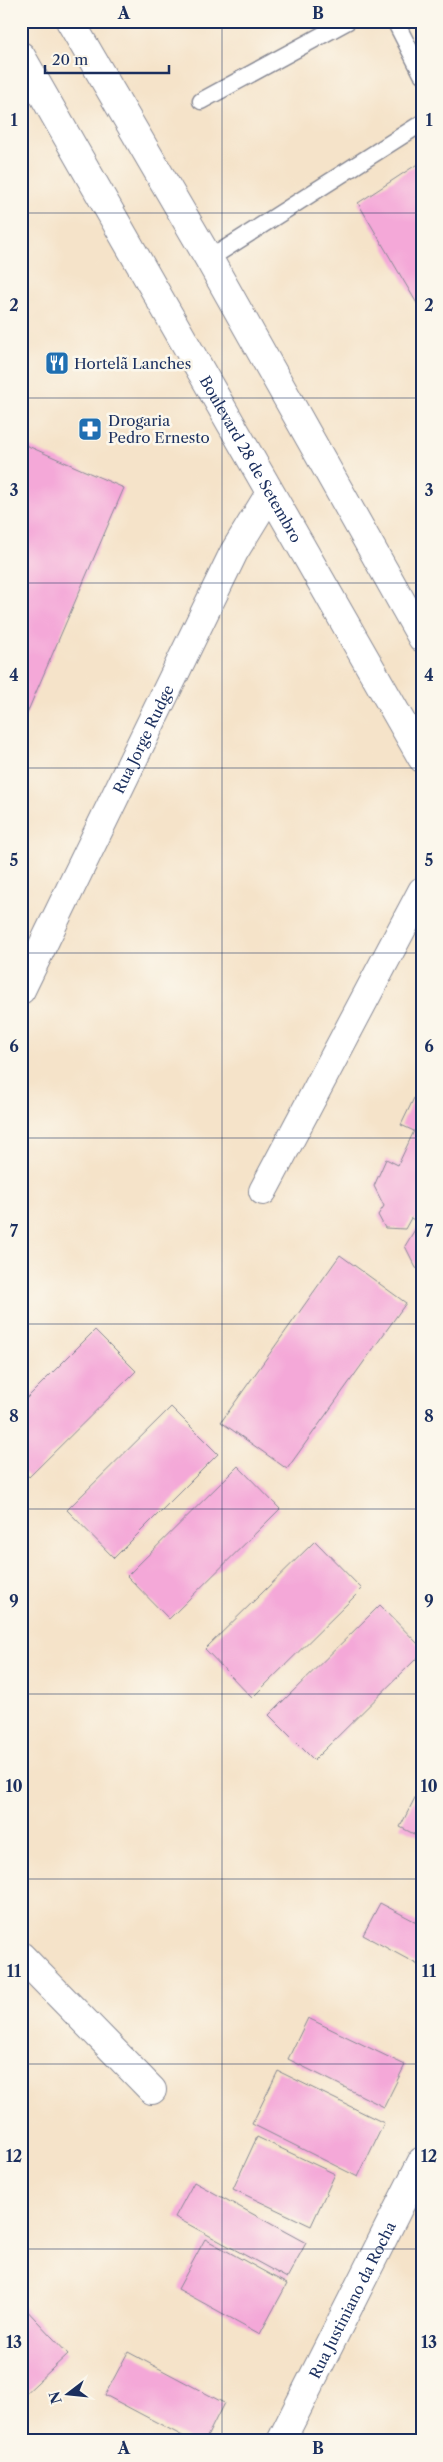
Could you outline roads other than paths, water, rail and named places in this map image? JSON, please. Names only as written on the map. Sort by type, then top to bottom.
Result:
[{"type":"main road","points":[[70,21],[209,259],[422,638]]},
{"type":"main road","name":"Boulevard 28 de Setembro","points":[[21,56],[422,758]]},
{"type":"main road","name":"Rua Jorge Rudge","points":[[21,990],[234,552],[270,493]]},
{"type":"main road","points":[[264,1191],[422,891]]},
{"type":"main road","points":[[21,1956],[152,2090]]},
{"type":"main road","name":"Rua Justiniano da Rocha","points":[[281,2441],[422,2161]]},
{"type":"lane","points":[[201,101],[348,21]]},
{"type":"lane","points":[[395,21],[422,74]]},
{"type":"lane","points":[[209,259],[422,123]]},
{"type":"place","name":"Hortelã Lanches","points":[[57,363]]},
{"type":"place","name":"Drogaria Pedro Ernesto","points":[[90,429]]}]
